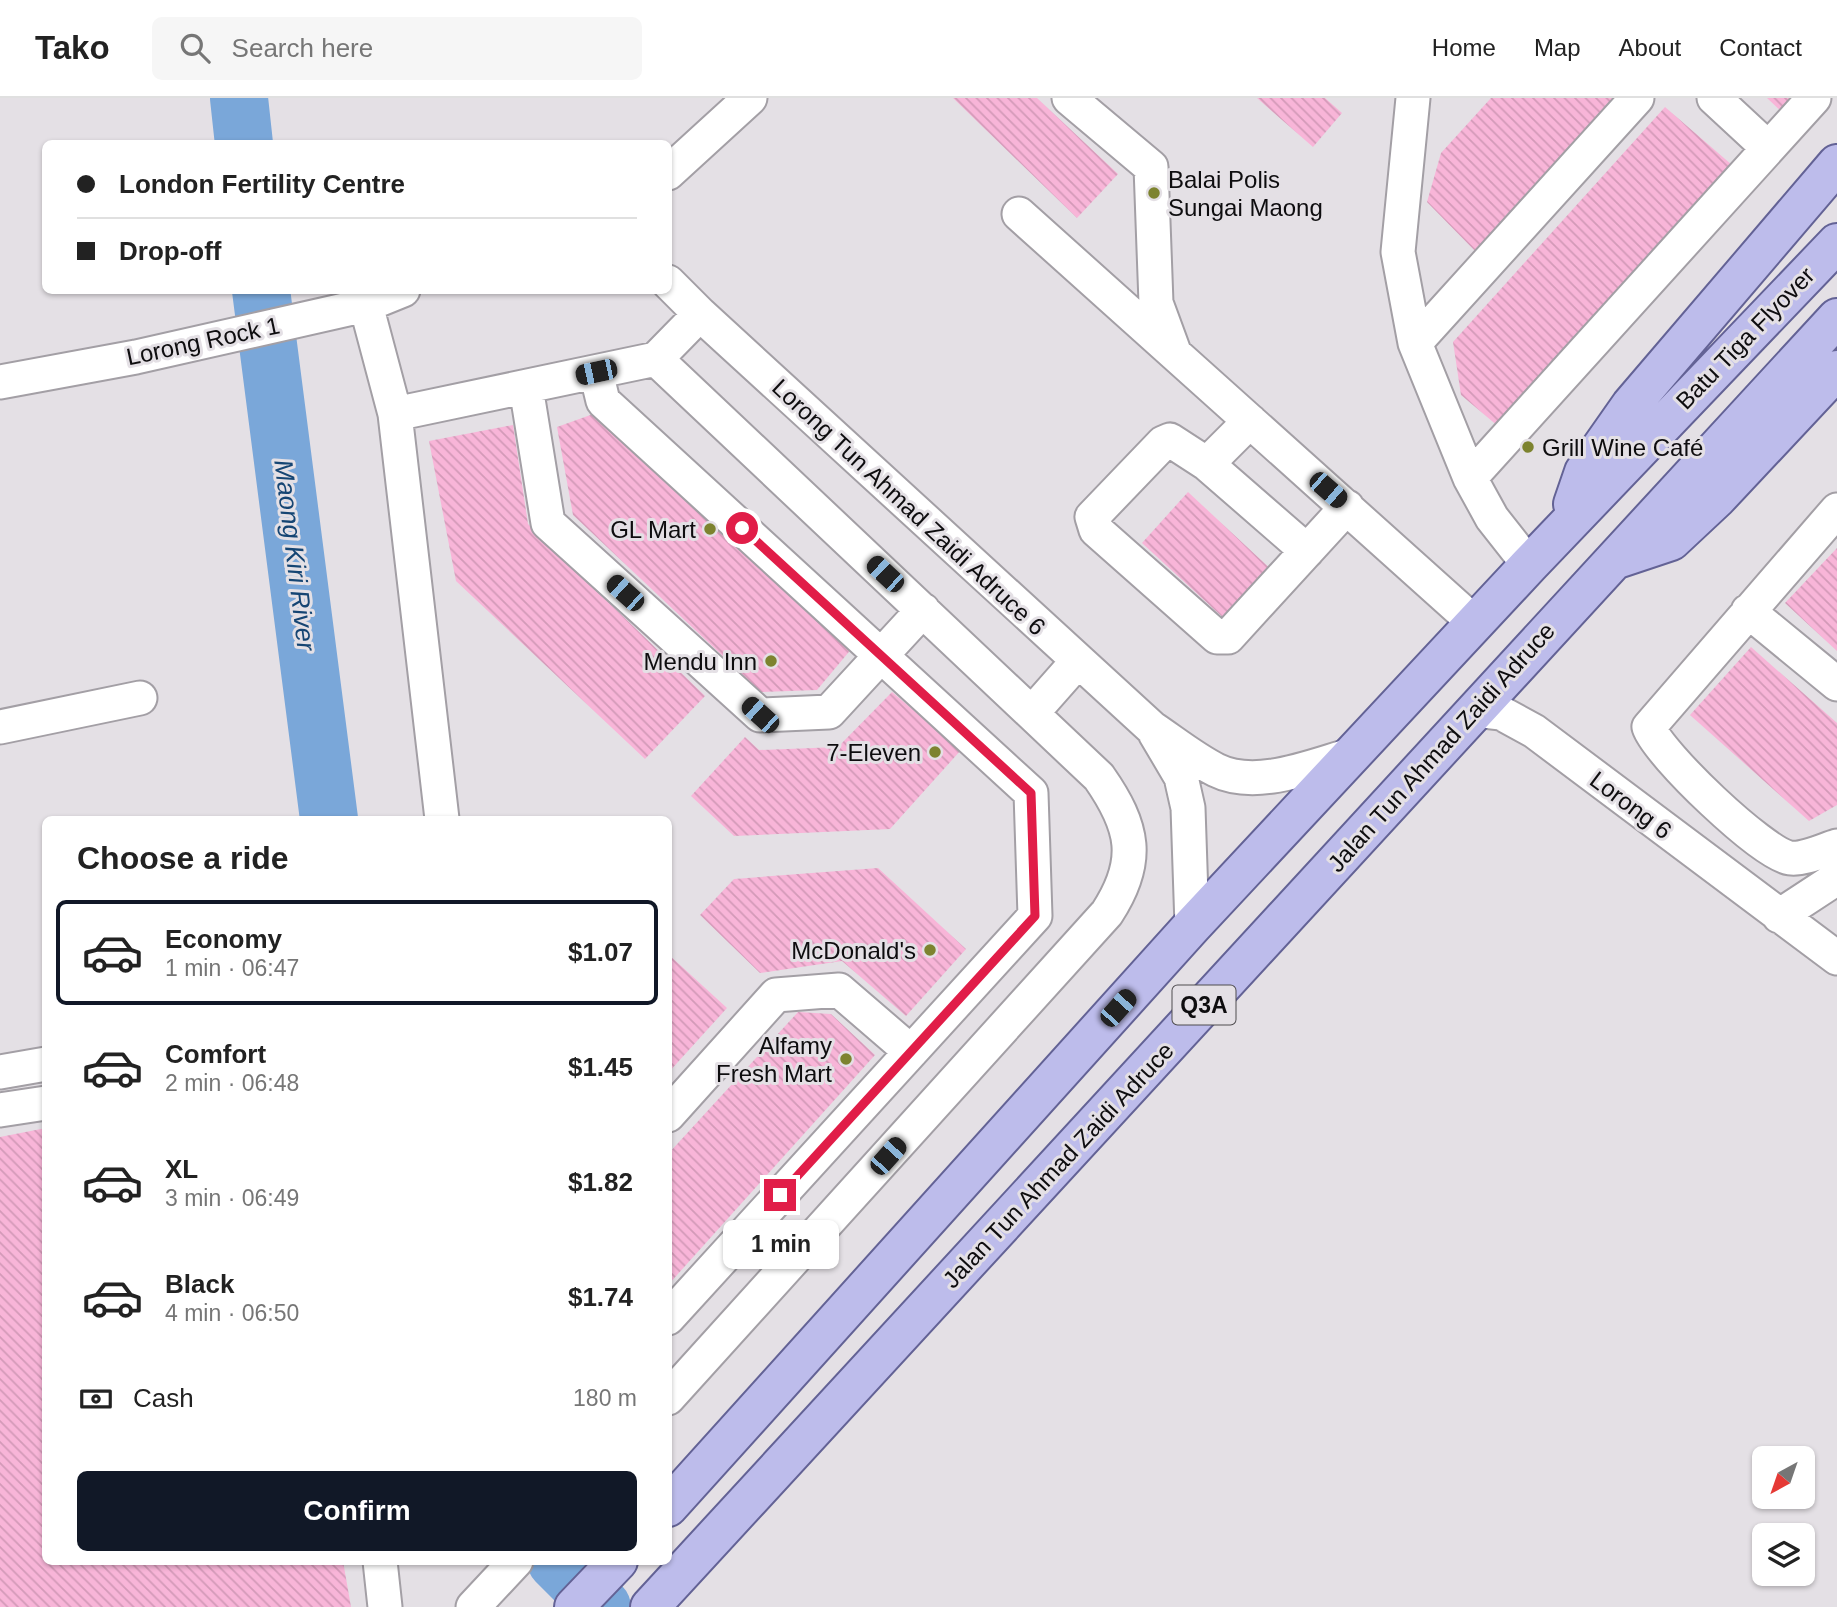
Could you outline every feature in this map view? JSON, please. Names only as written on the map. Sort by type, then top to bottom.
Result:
[{"type":"main road","points":[[672,1503],[1192,926],[1564,529],[1584,472],[1631,405],[1837,164]]},
{"type":"main road","name":"Batu Tiga Flyover","points":[[1564,529],[1837,243]]},
{"type":"main road","name":"Jalan Tun Ahmad Zaidi Adruce","points":[[650,1607],[1837,318]]},
{"type":"main road","points":[[1611,561],[1671,541],[1717,498],[1837,370]]},
{"type":"main road","points":[[575,1607],[614,1565]]},
{"type":"street","points":[[672,169],[750,98]]},
{"type":"street","points":[[1069,98],[1151,167],[1156,303],[1175,355]]},
{"type":"street","points":[[1413,98],[1398,252],[1415,343],[1470,478],[1492,518],[1529,565]]},
{"type":"street","points":[[1415,343],[1637,98]]},
{"type":"street","points":[[1714,98],[1768,148]]},
{"type":"street","points":[[1470,478],[1814,98]]},
{"type":"street","points":[[1019,214],[1476,624]]},
{"type":"street","name":"Lorong Tun Ahmad Zaidi Adruce 6","points":[[672,286],[1077,662],[1152,728],[1219,771],[1250,776],[1283,774],[1351,755]]},
{"type":"street","name":"Lorong Rock 1","points":[[0,382],[136,357],[366,305],[393,294]]},
{"type":"street","points":[[366,305],[395,414],[442,816]]},
{"type":"street","points":[[395,414],[656,359],[700,314]]},
{"type":"street","points":[[656,359],[1099,777],[1121,807],[1128,835],[1130,866],[1122,890],[1107,913],[672,1394]]},
{"type":"street","points":[[596,372],[603,401],[1031,793],[1035,916],[672,1314]]},
{"type":"street","points":[[526,387],[548,523],[760,715],[829,712],[923,610]]},
{"type":"street","points":[[1208,464],[1250,421]]},
{"type":"street","points":[[1307,551],[1208,464],[1170,440],[1163,443],[1092,517],[1092,524],[1217,637],[1223,638],[1228,637],[1307,551],[1347,507]]},
{"type":"street","points":[[1837,510],[1649,727],[1653,739],[1669,758],[1767,849],[1791,859],[1837,846]]},
{"type":"street","points":[[1748,611],[1837,684]]},
{"type":"street","points":[[1032,713],[1077,662]]},
{"type":"street","points":[[0,727],[140,698]]},
{"type":"street","name":"Lorong 6","points":[[1475,710],[1500,713],[1534,731],[1837,958]]},
{"type":"street","name":"Lorong Tun Ahmad Zaidi Adruce 6","points":[[1152,728],[1181,777],[1188,808],[1192,926]]},
{"type":"street","points":[[1779,916],[1837,878]]},
{"type":"street","points":[[672,1111],[776,995],[839,990],[911,1052]]},
{"type":"street","points":[[0,1072],[42,1065]]},
{"type":"street","points":[[0,1110],[42,1104]]},
{"type":"street","points":[[380,1565],[385,1607]]},
{"type":"street","points":[[477,1603],[512,1565]]},
{"type":"building","points":[[953,98],[1037,98],[1118,174],[1077,218]]},
{"type":"building","points":[[1257,98],[1325,98],[1342,113],[1313,147]]},
{"type":"building","points":[[1491,98],[1620,98],[1480,256],[1427,202],[1441,153]]},
{"type":"building","points":[[1767,98],[1795,98],[1782,112]]},
{"type":"building","points":[[1665,107],[1732,165],[1499,427],[1461,395],[1453,342]]},
{"type":"building","points":[[596,413],[853,647],[817,690],[761,692],[573,515],[557,427]]},
{"type":"building","points":[[513,425],[528,524],[705,696],[645,759],[456,581],[429,441]]},
{"type":"building","points":[[1188,492],[1275,573],[1229,623],[1142,543]]},
{"type":"building","points":[[1837,548],[1837,651],[1785,603]]},
{"type":"building","points":[[1751,647],[1837,723],[1837,805],[1809,821],[1690,715]]},
{"type":"building","points":[[892,692],[961,750],[890,829],[734,836],[691,796],[745,737],[759,750],[838,747]]},
{"type":"building","points":[[878,868],[966,949],[906,1016],[842,961],[760,973],[700,915],[734,879]]},
{"type":"building","points":[[672,958],[727,1008],[672,1069]]},
{"type":"building","points":[[798,1012],[831,1014],[875,1055],[672,1281],[672,1150]]},
{"type":"building","points":[[42,1129],[42,1565],[344,1565],[351,1607],[0,1607],[0,1137]]},
{"type":"waterway","name":"Maong Kiri River","points":[[239,98],[244,140]]},
{"type":"waterway","name":"Maong Kiri River","points":[[262,294],[329,816]]},
{"type":"waterway","name":"Maong Kiri River","points":[[560,1565],[602,1607]]},
{"type":"place","name":"Balai Polis Sungai Maong","points":[[1154,193]]},
{"type":"place","name":"Grill Wine Café","points":[[1528,447]]},
{"type":"place","name":"GL Mart","points":[[710,529]]},
{"type":"place","name":"Mendu Inn","points":[[771,661]]},
{"type":"place","name":"7-Eleven","points":[[935,752]]},
{"type":"place","name":"McDonald's","points":[[930,950]]},
{"type":"place","name":"Alfamy Fresh Mart","points":[[846,1059]]},
{"type":"route","points":[[742,528],[1031,793],[1035,916],[780,1195]]}]
